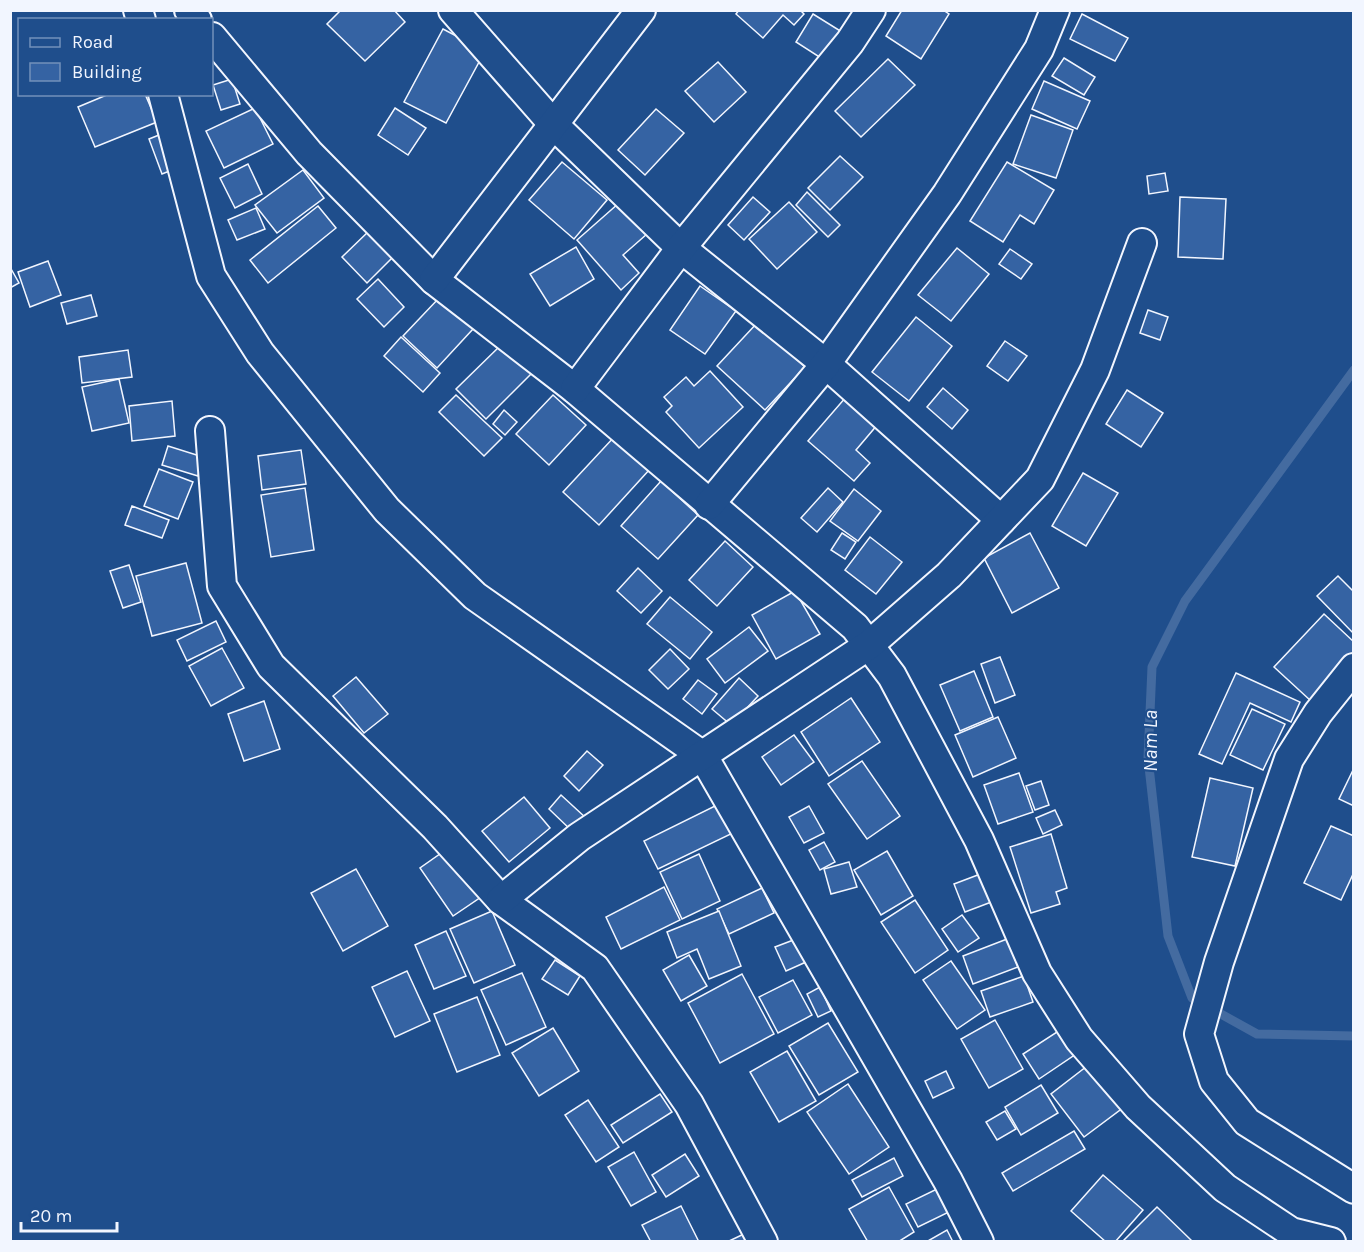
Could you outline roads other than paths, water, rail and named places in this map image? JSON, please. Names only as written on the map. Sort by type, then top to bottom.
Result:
[{"type":"street","points":[[453,10],[554,125],[681,248],[826,364],[1001,520]]},
{"type":"street","points":[[434,280],[641,10]]},
{"type":"street","points":[[575,389],[681,248],[850,42],[871,10]]},
{"type":"street","points":[[709,505],[826,364],[947,194],[1039,50],[1055,10]]},
{"type":"street","points":[[213,38],[309,153],[434,280],[575,389],[855,627],[892,676],[979,840],[1037,973],[1079,1039],[1138,1107],[1226,1188],[1291,1232],[1331,1242]]},
{"type":"street","points":[[164,96],[211,276],[260,353],[387,510],[475,596],[703,756],[948,1181],[979,1242]]},
{"type":"street","points":[[501,900],[579,837],[869,645],[949,575],[1040,479],[1095,370],[1142,243]]},
{"type":"street","points":[[210,431],[222,586],[271,666],[435,827],[501,900],[594,968],[689,1104],[763,1242]]},
{"type":"street","points":[[1353,668],[1318,713],[1289,759],[1219,962],[1199,1034],[1214,1081],[1247,1122],[1353,1189]]},
{"type":"waterway","name":"Nam La","points":[[1354,370],[1185,601],[1152,667],[1148,758],[1168,936],[1192,998],[1257,1034],[1354,1036]]}]
